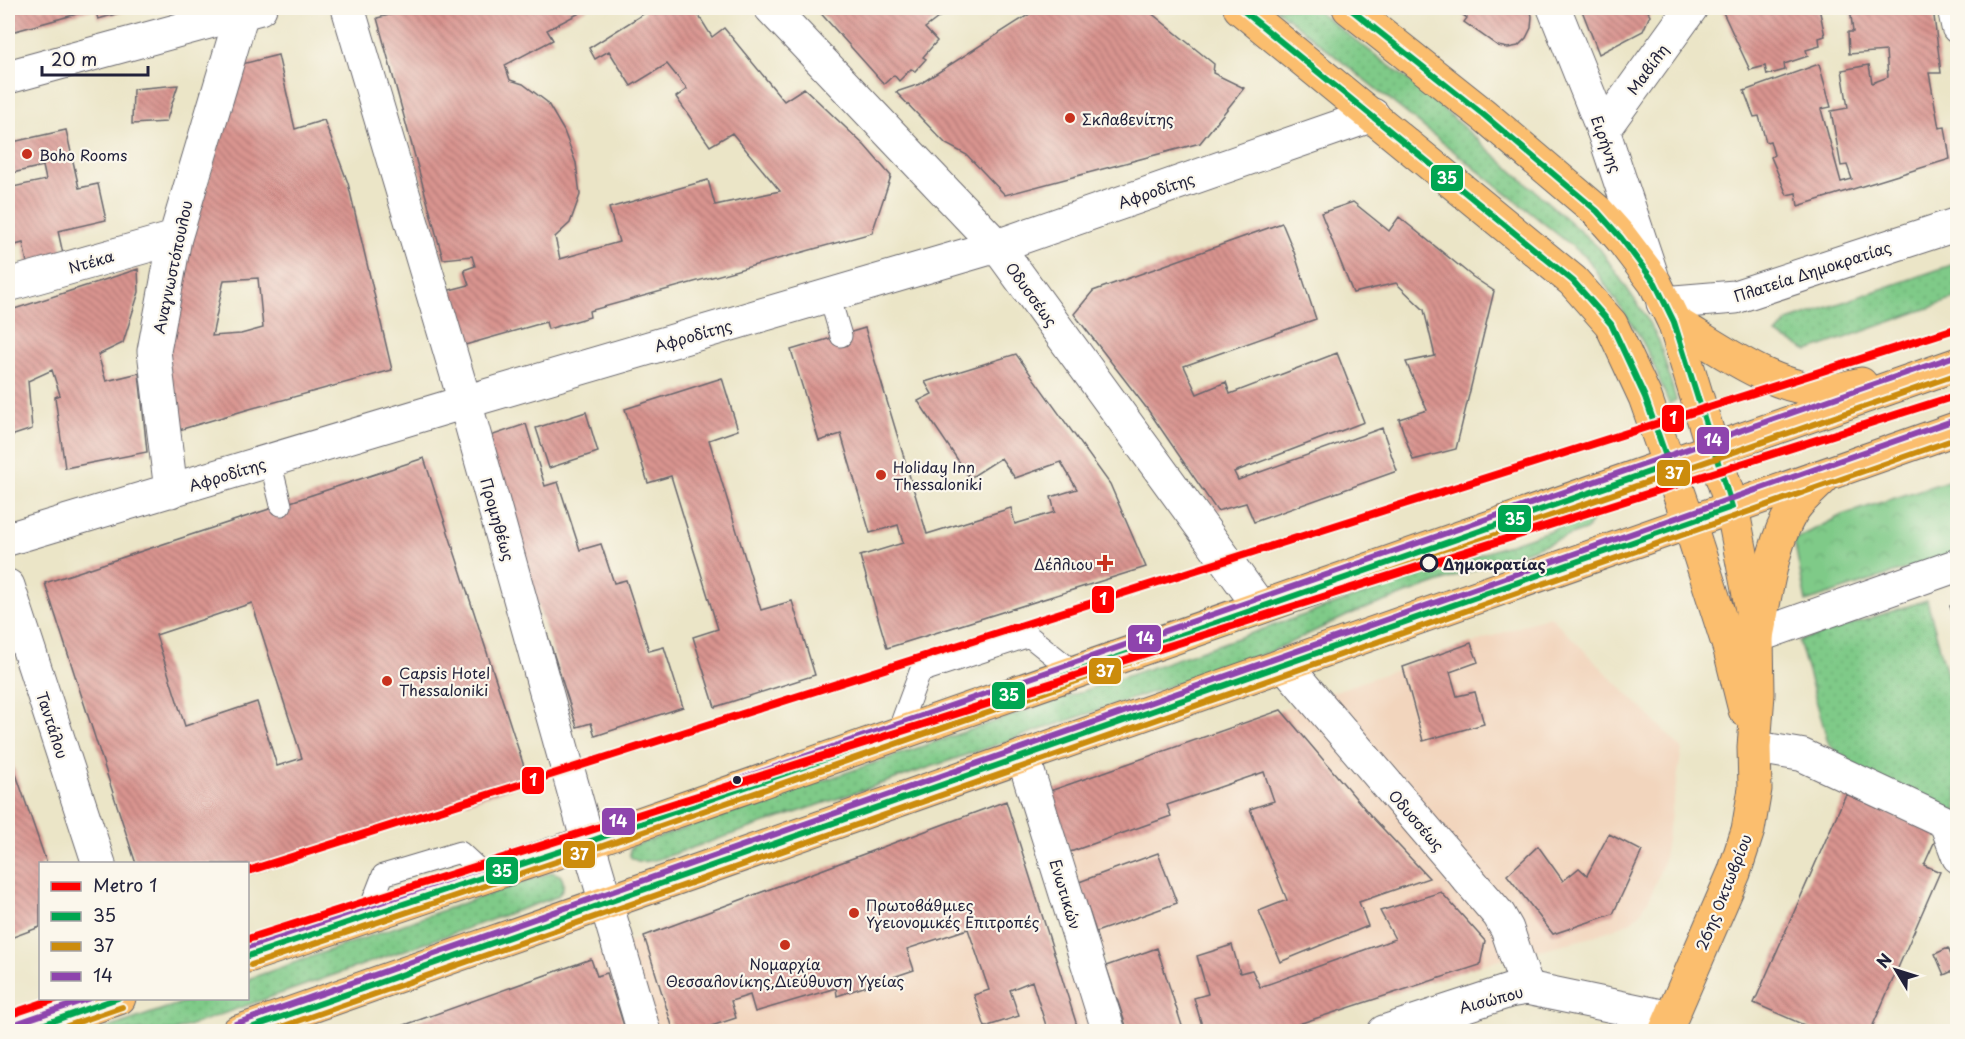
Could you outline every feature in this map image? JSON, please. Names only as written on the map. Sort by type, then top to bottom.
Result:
[{"type":"main road","name":"26ης Οκτωβρίου","points":[[1240,8],[1573,281],[1611,324],[1645,397],[1689,522],[1730,650],[1754,747]]},
{"type":"main road","points":[[1349,8],[1485,116],[1597,211],[1621,238],[1664,303],[1765,375],[1799,387],[1834,390],[1869,382],[1922,377]]},
{"type":"main road","name":"26ης Οκτωβρίου","points":[[1664,303],[1732,507],[1757,636],[1758,694],[1754,747],[1755,789],[1748,831],[1734,873],[1668,1025]]},
{"type":"main road","points":[[249,956],[588,842],[1958,364]]},
{"type":"main road","points":[[238,1032],[1958,428]]},
{"type":"main road","points":[[1757,636],[1781,536],[1794,508],[1827,474]]},
{"type":"main road","points":[[21,1032],[116,1000]]},
{"type":"street","name":"Προμηθέως","points":[[348,8],[465,402],[588,842],[644,1032]]},
{"type":"street","name":"Οδυσσέως","points":[[771,8],[997,246],[1260,608]]},
{"type":"street","name":"Ειρήνης","points":[[1554,8],[1603,130],[1664,303]]},
{"type":"street","name":"Μαβίλη","points":[[1603,130],[1691,8]]},
{"type":"street","points":[[1954,8],[1958,27]]},
{"type":"street","points":[[8,77],[251,10]]},
{"type":"street","name":"Αναγνωστόπουλου","points":[[171,491],[154,351],[175,238],[251,10]]},
{"type":"street","name":"Αφροδίτης","points":[[8,539],[997,246],[1373,115]]},
{"type":"street","name":"Πλατεία Δημοκρατίας","points":[[1664,303],[1729,298],[1958,224]]},
{"type":"street","name":"Ντέκα","points":[[8,285],[175,238]]},
{"type":"street","points":[[1757,636],[1958,565]]},
{"type":"street","name":"Ταντάλου","points":[[8,586],[98,862]]},
{"type":"street","name":"Οδυσσέως","points":[[1284,664],[1499,915],[1508,929],[1527,988]]},
{"type":"street","points":[[1754,747],[1802,755],[1945,822],[1958,857]]},
{"type":"street","name":"Ενωτικών","points":[[1023,756],[1109,1032]]},
{"type":"street","name":"Αισώπου","points":[[1384,1032],[1509,991],[1527,988],[1548,991],[1668,1025]]},
{"type":"lane","points":[[829,295],[841,336]]},
{"type":"lane","points":[[270,461],[281,505]]},
{"type":"lane","points":[[897,734],[920,672],[1029,636],[1074,672]]},
{"type":"shaded area","points":[[1550,616],[1682,749],[1663,863],[1649,899],[1639,914],[1629,923],[1588,938],[1480,965],[1274,1031],[384,1032],[554,973],[644,936],[1006,801],[1063,979],[1106,965],[1050,791]]},
{"type":"green space","points":[[1275,8],[1313,8],[1424,92],[1600,249],[1643,312],[1659,341],[1676,400],[1669,404],[1639,335],[1587,258]]},
{"type":"green space","points":[[1957,263],[1957,298],[1808,351],[1776,334],[1788,321]]},
{"type":"green space","points":[[1957,478],[1957,552],[1806,602],[1794,540],[1842,515]]},
{"type":"green space","points":[[1586,518],[1591,521],[1588,529],[1353,613],[1270,652],[665,857],[642,862],[630,856],[630,849],[633,846]]},
{"type":"green space","points":[[1927,600],[1951,689],[1957,690],[1957,831],[1839,756],[1828,742],[1799,641]]},
{"type":"green space","points":[[552,872],[560,875],[563,881],[562,890],[556,897],[174,1031],[99,1031],[190,1000],[249,1000],[249,979]]},
{"type":"building","points":[[8,8],[137,8],[98,19],[95,9],[8,33]]},
{"type":"building","points":[[417,8],[589,8],[547,30],[553,40],[505,65],[510,80],[523,84],[547,102],[564,131],[576,163],[580,195],[570,223],[555,237],[560,259],[619,242],[609,208],[708,180],[715,205],[780,191],[732,133],[710,146],[676,97],[687,89],[667,64],[631,86],[609,51],[595,59],[589,48],[645,13],[643,8],[694,8],[712,37],[724,28],[784,101],[804,88],[865,146],[891,176],[872,233],[589,311],[590,317],[548,329],[546,322],[458,347],[442,292],[469,285],[464,270],[475,266],[472,256],[443,259],[377,18]]},
{"type":"building","points":[[816,8],[951,8],[925,28],[937,41],[923,57],[926,59],[915,71],[911,69],[899,81],[894,75],[884,84]]},
{"type":"building","name":"Σκλαβενίτης","points":[[1039,8],[1145,8],[1214,64],[1213,73],[1244,88],[1200,143],[1005,195],[967,155],[946,144],[896,92],[920,84]]},
{"type":"building","points":[[1453,8],[1530,8],[1531,28],[1526,38],[1518,46],[1508,48],[1498,46],[1464,22],[1467,18]]},
{"type":"building","points":[[1581,8],[1646,8],[1650,15],[1643,31],[1599,54]]},
{"type":"building","points":[[1721,8],[1819,8],[1825,36],[1819,38],[1820,46],[1806,50],[1808,56],[1784,64],[1785,70],[1767,75],[1765,66],[1750,70]]},
{"type":"building","points":[[1850,8],[1933,8],[1941,73],[1929,73],[1939,128],[1945,127],[1950,159],[1798,206],[1796,193],[1787,195],[1771,157],[1774,155],[1770,141],[1766,142],[1759,116],[1754,117],[1744,91],[1819,64],[1831,107],[1821,109],[1841,182],[1852,179],[1847,165],[1841,166],[1831,111],[1848,108],[1842,70],[1869,65],[1872,83],[1888,77],[1886,51],[1849,54],[1848,32],[1853,32]]},
{"type":"building","points":[[278,55],[295,129],[324,120],[348,183],[392,370],[169,433],[161,340],[242,64]],"holes":[[[258,278],[263,328],[241,334],[212,336],[224,280]]]},
{"type":"building","points":[[178,85],[166,122],[132,124],[133,89]]},
{"type":"building","points":[[66,130],[79,188],[98,184],[106,220],[58,231],[63,254],[27,263],[23,243],[8,247],[8,188],[46,180],[43,166],[8,174],[8,143]]},
{"type":"building","points":[[1353,202],[1389,231],[1399,217],[1473,277],[1494,291],[1456,449],[1413,460],[1399,419],[1427,410],[1406,362],[1435,356],[1424,310],[1396,283],[1353,293],[1321,213]]},
{"type":"building","points":[[1282,223],[1316,319],[1184,366],[1197,394],[1226,382],[1230,394],[1337,353],[1364,422],[1234,472],[1238,480],[1382,428],[1397,471],[1254,522],[1246,503],[1217,511],[1148,410],[1074,314],[1093,291]]},
{"type":"building","points":[[138,269],[139,292],[123,343],[98,355],[106,381],[139,373],[147,452],[65,468],[55,397],[60,395],[52,370],[28,381],[32,429],[8,437],[8,311]]},
{"type":"building","points":[[865,328],[927,534],[1011,508],[1015,524],[1055,512],[1051,497],[1077,489],[1061,462],[1015,478],[1001,458],[970,478],[918,401],[932,394],[925,382],[1016,354],[1110,484],[1146,567],[887,648],[860,556],[903,543],[898,525],[870,533],[841,434],[819,441],[791,350]]},
{"type":"building","points":[[722,378],[738,430],[709,440],[761,610],[792,601],[815,675],[715,707],[693,637],[718,629],[671,476],[648,483],[625,409]]},
{"type":"building","points":[[586,412],[598,452],[549,468],[536,428]]},
{"type":"building","points":[[526,424],[545,486],[558,482],[580,550],[601,544],[614,583],[626,580],[649,651],[664,647],[683,707],[595,736],[591,723],[577,727],[504,499],[479,440]]},
{"type":"building","points":[[424,458],[529,782],[249,875],[249,862],[135,862],[45,583]],"holes":[[[252,603],[302,758],[277,766],[257,702],[185,726],[156,635]]]},
{"type":"building","points":[[1958,604],[1958,627],[1957,627],[1950,606]]},
{"type":"building","points":[[1471,643],[1478,662],[1450,672],[1457,696],[1475,692],[1484,724],[1423,741],[1403,667]]},
{"type":"building","points":[[1281,710],[1371,816],[1429,878],[1359,902],[1368,926],[1280,962],[1259,911],[1287,900],[1250,809],[1274,801],[1264,772],[1167,805],[1171,816],[1070,852],[1050,791]]},
{"type":"building","points":[[8,751],[46,862],[39,862],[39,927],[8,939]]},
{"type":"building","points":[[1846,794],[1938,834],[1924,865],[1940,872],[1870,1032],[1820,1032],[1754,1003]]},
{"type":"building","points":[[1006,801],[1079,1032],[1048,1032],[1032,981],[1010,990],[1019,1016],[985,1027],[974,995],[989,990],[968,929],[907,949],[914,970],[837,996],[836,988],[755,1012],[750,995],[731,1001],[736,1018],[693,1032],[674,1032],[644,936]]},
{"type":"building","points":[[1609,834],[1642,851],[1613,914],[1553,934],[1507,875],[1538,846],[1563,881],[1579,868],[1587,875]]},
{"type":"building","points":[[1158,853],[1177,903],[1096,932],[1079,882]]},
{"type":"building","points":[[1441,892],[1485,941],[1480,965],[1274,1032],[1196,1032],[1203,1029],[1194,998],[1208,994],[1197,956],[1232,945],[1240,973],[1252,970],[1260,987],[1395,939],[1380,911]]},
{"type":"building","points":[[1157,948],[1184,1032],[1128,1032],[1106,966]]},
{"type":"building","points":[[1948,948],[1957,969],[1944,975],[1935,954]]},
{"type":"building","points":[[591,959],[597,976],[607,973],[626,1032],[385,1032]]},
{"type":"metro line","name":"1","points":[[249,871],[1958,328]]},
{"type":"metro line","name":"1","points":[[249,939],[1958,395]]},
{"type":"metro line","name":"1","points":[[8,1015],[52,1000]]},
{"type":"transit line","name":"35","points":[[249,956],[588,842],[1669,465],[1645,397],[1611,324],[1573,281],[1240,8]]},
{"type":"transit line","name":"35","points":[[239,1032],[1732,507],[1674,322],[1655,283],[1621,238],[1597,211],[1485,116],[1349,8]]},
{"type":"transit line","name":"14","points":[[249,947],[585,833],[1955,356]]},
{"type":"transit line","name":"37","points":[[251,965],[591,850],[1958,374]]},
{"type":"transit line","name":"14","points":[[235,1024],[1955,420]]},
{"type":"transit line","name":"37","points":[[267,1032],[1958,438]]},
{"type":"transit line","name":"14","points":[[18,1023],[84,1000]]},
{"type":"transit line","name":"35","points":[[22,1032],[112,1000]]},
{"type":"transit line","name":"37","points":[[50,1032],[122,1007]]},
{"type":"place","name":"Σκλαβενίτης","points":[[1070,118]]},
{"type":"place","name":"Boho Rooms","points":[[27,154]]},
{"type":"place","name":"Holiday Inn Thessaloniki","points":[[881,475]]},
{"type":"place","name":"Δέλλιου","points":[[1105,563]]},
{"type":"place","name":"Δημοκρατίας","points":[[1429,563]]},
{"type":"place","name":"Capsis Hotel Thessaloniki","points":[[387,681]]},
{"type":"place","name":"Πρωτοβάθμιες Υγειονομικές Επιτροπές","points":[[854,913]]},
{"type":"place","name":"Νομαρχία Θεσσαλονίκης,Διεύθυνση Υγείας","points":[[785,945]]}]
